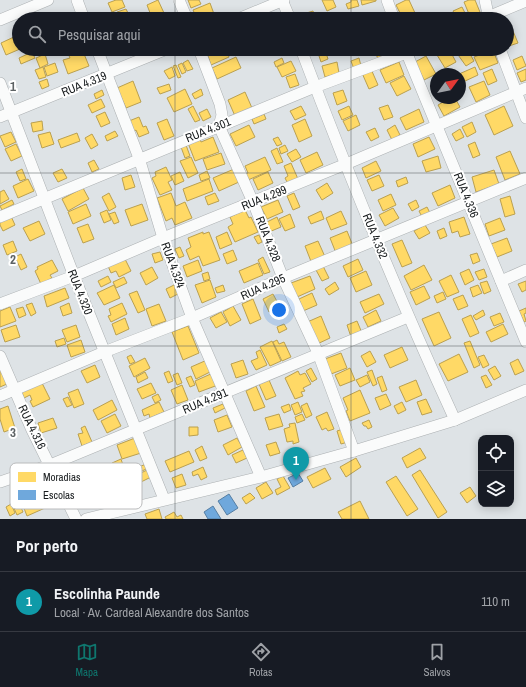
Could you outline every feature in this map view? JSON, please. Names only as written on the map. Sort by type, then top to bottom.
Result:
[{"type":"street","points":[[19,12],[48,0]]},
{"type":"street","points":[[77,0],[81,12]]},
{"type":"street","points":[[179,0],[184,12]]},
{"type":"street","points":[[255,12],[283,0],[287,12]]},
{"type":"street","points":[[386,0],[391,12]]},
{"type":"street","points":[[486,0],[487,12]]},
{"type":"street","points":[[501,12],[526,1]]},
{"type":"street","points":[[0,20],[12,15]]},
{"type":"street","name":"RUA 4.324","points":[[100,56],[139,158],[164,238],[192,318],[261,477]]},
{"type":"street","name":"RUA 4.319","points":[[0,117],[150,56]]},
{"type":"street","name":"RUA 4.328","points":[[203,56],[220,104],[222,115],[219,126],[253,202],[283,278],[318,353],[354,451]]},
{"type":"street","name":"RUA 4.332","points":[[304,56],[408,317],[455,420]]},
{"type":"street","name":"RUA 4.301","points":[[0,216],[44,199],[139,158],[396,56]]},
{"type":"street","name":"RUA 4.336","points":[[408,56],[526,342]]},
{"type":"street","points":[[504,56],[521,90],[526,118]]},
{"type":"street","name":"RUA 4.320","points":[[0,83],[74,276],[164,499]]},
{"type":"street","name":"RUA 4.299","points":[[0,304],[74,276],[521,90]]},
{"type":"street","name":"RUA 4.295","points":[[0,396],[104,352],[192,318],[376,239],[526,178]]},
{"type":"street","points":[[501,281],[526,270]]},
{"type":"street","name":"RUA 4.291","points":[[55,463],[408,317]]},
{"type":"street","name":"RUA 4.316","points":[[0,356],[32,430],[49,463]]},
{"type":"street","points":[[142,505],[261,477],[354,451],[455,420],[526,390]]},
{"type":"street","name":"RUA 4.291","points":[[0,482],[10,479]]},
{"type":"street","name":"RUA 4.316","points":[[71,509],[76,519]]},
{"type":"street","points":[[86,519],[125,509]]},
{"type":"building: Moradias","points":[[116,0],[122,0],[125,7],[112,12],[108,3]]},
{"type":"building: Moradias","points":[[158,0],[164,12],[150,12],[147,5]]},
{"type":"building: Moradias","points":[[188,0],[199,0],[201,4],[191,8]]},
{"type":"building: Moradias","points":[[322,0],[333,0],[336,7],[327,11]]},
{"type":"building: Moradias","points":[[351,0],[357,0],[359,6],[348,9],[346,4],[351,2]]},
{"type":"building: Moradias","points":[[361,0],[376,0],[376,1],[362,5]]},
{"type":"building: Moradias","points":[[409,0],[415,12],[400,12],[396,5]]},
{"type":"building: Moradias","points":[[475,0],[480,12],[468,12],[464,2]]},
{"type":"building: Moradias","points":[[210,3],[213,12],[194,12],[193,10]]},
{"type":"building: Moradias","points":[[462,7],[464,12],[454,12]]},
{"type":"building: Moradias","points":[[126,9],[128,12],[117,12]]},
{"type":"building: Moradias","points":[[514,33],[518,43],[514,44]]},
{"type":"building: Moradias","points":[[12,38],[12,52],[6,55],[1,43]]},
{"type":"building: Moradias","points":[[23,56],[34,56],[35,58],[21,64],[19,58]]},
{"type":"building: Moradias","points":[[46,56],[48,64],[40,68],[36,58]]},
{"type":"building: Moradias","points":[[69,56],[85,56],[89,66],[68,74],[63,60],[70,58]]},
{"type":"building: Moradias","points":[[208,56],[229,56],[229,57],[211,65]]},
{"type":"building: Moradias","points":[[319,56],[327,56],[328,59],[321,62]]},
{"type":"building: Moradias","points":[[377,56],[386,56],[378,59]]},
{"type":"building: Moradias","points":[[426,56],[433,68],[430,68],[430,77],[424,80],[415,62]]},
{"type":"building: Moradias","points":[[438,56],[453,56],[456,62],[445,68]]},
{"type":"building: Moradias","points":[[459,56],[471,56],[474,61],[466,66]]},
{"type":"building: Moradias","points":[[495,56],[498,63],[480,70],[474,57]]},
{"type":"building: Moradias","points":[[522,56],[526,66],[517,70],[513,60]]},
{"type":"building: Moradias","points":[[236,57],[241,68],[217,79],[212,68]]},
{"type":"building: Moradias","points":[[282,58],[284,63],[276,67],[274,62]]},
{"type":"building: Moradias","points":[[359,58],[361,66],[354,69],[351,61]]},
{"type":"building: Moradias","points":[[188,60],[193,69],[187,71],[183,63]]},
{"type":"building: Moradias","points":[[291,61],[296,71],[282,77],[277,67]]},
{"type":"building: Moradias","points":[[337,62],[339,73],[325,77],[322,66]]},
{"type":"building: Moradias","points":[[399,62],[404,75],[386,83],[380,70]]},
{"type":"building: Moradias","points":[[55,63],[58,72],[47,76],[44,67]]},
{"type":"building: Moradias","points":[[182,63],[186,72],[182,74],[178,65]]},
{"type":"building: Moradias","points":[[176,65],[181,77],[178,78],[173,66]]},
{"type":"building: Moradias","points":[[43,67],[46,77],[39,79],[35,70]]},
{"type":"building: Moradias","points":[[172,67],[175,76],[169,79],[164,71]]},
{"type":"building: Moradias","points":[[475,67],[478,75],[466,81],[466,71]]},
{"type":"building: Moradias","points":[[371,69],[378,85],[369,89],[362,73]]},
{"type":"building: Moradias","points":[[492,69],[497,81],[488,85],[483,73]]},
{"type":"building: Moradias","points":[[526,69],[526,80],[521,82],[517,73]]},
{"type":"building: Moradias","points":[[295,74],[299,85],[290,88],[286,77]]},
{"type":"building: Moradias","points":[[404,76],[411,89],[397,96],[390,83]]},
{"type":"building: Moradias","points":[[47,79],[49,86],[42,89],[39,82]]},
{"type":"building: Moradias","points":[[133,81],[141,102],[126,108],[117,88]]},
{"type":"building: Moradias","points":[[484,81],[490,95],[476,102],[469,87]]},
{"type":"building: Moradias","points":[[169,84],[171,90],[160,94],[157,88]]},
{"type":"building: Moradias","points":[[185,89],[192,104],[174,112],[167,98]]},
{"type":"building: Moradias","points":[[201,89],[203,95],[195,99],[192,94]]},
{"type":"building: Moradias","points":[[102,90],[104,95],[96,99],[94,94]]},
{"type":"building: Moradias","points":[[343,90],[347,101],[337,105],[333,93]]},
{"type":"building: Moradias","points":[[245,92],[252,108],[235,116],[228,100]]},
{"type":"building: Moradias","points":[[101,99],[105,107],[92,113],[88,105]]},
{"type":"building: Moradias","points":[[458,104],[460,107],[444,116],[438,105]]},
{"type":"building: Moradias","points":[[388,105],[393,117],[384,120],[379,108]]},
{"type":"building: Moradias","points":[[193,106],[200,120],[195,122],[188,109]]},
{"type":"building: Moradias","points":[[301,106],[306,115],[295,120],[290,111]]},
{"type":"building: Moradias","points":[[349,106],[353,115],[342,120],[338,111]]},
{"type":"building: Moradias","points":[[504,106],[513,126],[494,135],[485,115]]},
{"type":"building: Moradias","points":[[207,109],[211,117],[203,121],[199,113]]},
{"type":"building: Moradias","points":[[419,109],[424,122],[406,130],[400,118]]},
{"type":"building: Moradias","points":[[105,112],[110,123],[101,127],[96,116]]},
{"type":"building: Moradias","points":[[264,114],[266,119],[254,124],[252,119]]},
{"type":"building: Moradias","points":[[356,115],[360,125],[348,131],[343,121]]},
{"type":"building: Moradias","points":[[139,117],[143,127],[146,126],[149,133],[139,137],[136,130],[133,132],[129,121]]},
{"type":"building: Moradias","points":[[167,119],[174,136],[164,140],[157,123]]},
{"type":"building: Moradias","points":[[305,119],[312,136],[299,142],[292,125]]},
{"type":"building: Moradias","points":[[42,121],[43,130],[33,132],[31,123]]},
{"type":"building: Moradias","points":[[472,122],[476,132],[467,137],[462,127]]},
{"type":"building: Moradias","points":[[249,125],[255,137],[236,146],[230,134]]},
{"type":"building: Moradias","points":[[395,125],[400,135],[392,140],[387,130]]},
{"type":"building: Moradias","points":[[375,128],[379,137],[371,141],[366,132]]},
{"type":"building: Moradias","points":[[460,129],[464,137],[456,141],[452,134]]},
{"type":"building: Moradias","points":[[115,131],[118,136],[107,141],[105,136]]},
{"type":"building: Moradias","points":[[11,132],[16,142],[5,147],[0,136]]},
{"type":"building: Moradias","points":[[50,132],[54,144],[42,148],[38,135]]},
{"type":"building: Moradias","points":[[77,133],[80,141],[61,148],[58,140]]},
{"type":"building: Moradias","points":[[92,134],[98,145],[91,149],[85,138]]},
{"type":"building: Moradias","points":[[213,137],[219,152],[195,161],[188,143],[200,139],[201,142]]},
{"type":"building: Moradias","points":[[278,137],[282,144],[277,146],[273,139]]},
{"type":"building: Moradias","points":[[429,137],[435,149],[418,157],[413,144]]},
{"type":"building: Moradias","points":[[475,142],[480,155],[473,158],[468,145]]},
{"type":"building: Moradias","points":[[16,144],[22,156],[11,161],[5,149]]},
{"type":"building: Moradias","points":[[186,145],[190,156],[185,158],[181,147]]},
{"type":"building: Moradias","points":[[285,145],[288,151],[281,154],[279,148]]},
{"type":"building: Moradias","points":[[277,148],[283,162],[277,164],[271,151]]},
{"type":"building: Moradias","points":[[296,149],[301,157],[292,162],[287,154]]},
{"type":"building: Moradias","points":[[510,151],[520,174],[505,180],[496,157]]},
{"type":"building: Moradias","points":[[317,152],[323,165],[306,173],[300,160]]},
{"type":"building: Moradias","points":[[221,153],[225,164],[207,170],[203,159]]},
{"type":"building: Moradias","points":[[438,156],[441,168],[426,172],[422,161]]},
{"type":"building: Moradias","points":[[191,157],[198,173],[188,178],[180,161]]},
{"type":"building: Moradias","points":[[265,157],[271,170],[248,180],[245,174],[248,173],[245,166]]},
{"type":"building: Moradias","points":[[94,160],[99,169],[92,172],[88,163]]},
{"type":"building: Moradias","points":[[376,161],[381,171],[366,178],[362,168]]},
{"type":"building: Moradias","points":[[291,163],[298,179],[288,184],[285,178],[288,176],[284,166]]},
{"type":"building: Moradias","points":[[166,167],[172,180],[168,182],[172,190],[160,195],[152,178],[156,176],[155,172]]},
{"type":"building: Moradias","points":[[22,169],[26,179],[20,181],[16,172]]},
{"type":"building: Moradias","points":[[62,169],[67,178],[58,182],[53,173]]},
{"type":"building: Moradias","points":[[234,169],[239,182],[219,191],[213,178]]},
{"type":"building: Moradias","points":[[494,170],[499,184],[476,192],[472,177]]},
{"type":"building: Moradias","points":[[207,171],[210,178],[201,181],[199,175]]},
{"type":"building: Moradias","points":[[180,172],[184,181],[175,185],[171,176]]},
{"type":"building: Moradias","points":[[268,172],[273,183],[258,190],[253,179]]},
{"type":"building: Moradias","points":[[131,175],[135,187],[125,190],[122,178]]},
{"type":"building: Moradias","points":[[379,175],[384,186],[372,191],[367,180]]},
{"type":"building: Moradias","points":[[406,177],[408,183],[398,187],[396,181]]},
{"type":"building: Moradias","points":[[28,179],[34,191],[18,198],[13,186]]},
{"type":"building: Moradias","points":[[209,179],[213,191],[187,201],[183,189]]},
{"type":"building: Moradias","points":[[327,183],[333,193],[322,200],[316,190]]},
{"type":"building: Moradias","points":[[450,185],[455,198],[438,206],[432,193]]},
{"type":"building: Moradias","points":[[83,188],[89,199],[68,211],[62,199]]},
{"type":"building: Moradias","points":[[4,190],[9,199],[0,204],[0,192]]},
{"type":"building: Moradias","points":[[109,193],[116,207],[109,211],[102,197]]},
{"type":"building: Moradias","points":[[171,193],[176,206],[185,202],[192,218],[175,225],[172,218],[166,221],[157,198]]},
{"type":"building: Moradias","points":[[215,193],[219,201],[208,205],[205,197]]},
{"type":"building: Moradias","points":[[294,193],[300,207],[293,210],[287,196]]},
{"type":"building: Moradias","points":[[391,194],[396,205],[383,211],[378,200]]},
{"type":"building: Moradias","points":[[510,196],[515,214],[505,217],[500,199]]},
{"type":"building: Moradias","points":[[12,200],[14,204],[2,210],[0,206]]},
{"type":"building: Moradias","points":[[278,200],[283,212],[267,219],[261,207]]},
{"type":"building: Moradias","points":[[416,200],[419,207],[412,211],[408,204]]},
{"type":"building: Moradias","points":[[86,204],[91,216],[73,224],[68,212]]},
{"type":"building: Moradias","points":[[142,204],[148,220],[131,226],[125,210]]},
{"type":"building: Moradias","points":[[427,207],[430,213],[422,217],[419,211]]},
{"type":"building: Moradias","points":[[393,208],[399,218],[385,226],[379,215]]},
{"type":"building: Moradias","points":[[107,210],[111,220],[104,223],[100,213]]},
{"type":"building: Moradias","points":[[245,210],[249,218],[251,217],[258,232],[235,242],[228,227],[233,224],[230,217]]},
{"type":"building: Moradias","points":[[321,211],[324,219],[311,224],[308,217]]},
{"type":"building: Moradias","points":[[341,211],[347,224],[331,230],[326,218]]},
{"type":"building: Moradias","points":[[115,212],[119,222],[114,224],[109,214]]},
{"type":"building: Moradias","points":[[10,214],[15,225],[3,231],[0,225],[0,219]]},
{"type":"building: Moradias","points":[[290,214],[295,227],[285,231],[279,219]]},
{"type":"building: Moradias","points":[[277,217],[281,227],[269,232],[265,223]]},
{"type":"building: Moradias","points":[[464,217],[470,234],[460,237],[458,231],[452,233],[449,222]]},
{"type":"building: Moradias","points":[[500,218],[505,230],[489,236],[485,224]]},
{"type":"building: Moradias","points":[[39,221],[45,234],[30,241],[23,228]]},
{"type":"building: Moradias","points":[[88,224],[94,239],[83,243],[77,228]]},
{"type":"building: Moradias","points":[[425,225],[430,233],[419,239],[414,231]]},
{"type":"building: Moradias","points":[[444,228],[447,236],[440,239],[437,231]]},
{"type":"building: Moradias","points":[[347,231],[353,246],[336,253],[330,238]]},
{"type":"building: Moradias","points":[[203,232],[203,234],[209,232],[220,260],[203,266],[199,256],[190,260],[186,250],[191,247],[188,238]]},
{"type":"building: Moradias","points":[[227,232],[232,244],[220,249],[216,237]]},
{"type":"building: Moradias","points":[[259,235],[262,242],[258,244],[254,237]]},
{"type":"building: Moradias","points":[[507,238],[512,251],[497,257],[491,244]]},
{"type":"building: Moradias","points":[[402,240],[412,263],[402,267],[392,244]]},
{"type":"building: Moradias","points":[[13,241],[17,251],[7,255],[3,245]]},
{"type":"building: Moradias","points":[[318,241],[326,259],[312,264],[305,246]]},
{"type":"building: Moradias","points":[[180,247],[184,256],[179,258],[175,249]]},
{"type":"building: Moradias","points":[[233,250],[237,260],[227,264],[223,254]]},
{"type":"building: Moradias","points":[[160,252],[163,260],[155,263],[152,254]]},
{"type":"building: Moradias","points":[[477,253],[480,261],[473,264],[470,255]]},
{"type":"building: Moradias","points":[[21,254],[27,267],[21,270],[15,257]]},
{"type":"building: Moradias","points":[[124,257],[131,271],[119,277],[116,271],[111,273],[108,266]]},
{"type":"building: Moradias","points":[[263,257],[270,272],[264,274],[258,260]]},
{"type":"building: Moradias","points":[[358,259],[363,270],[348,277],[343,266]]},
{"type":"building: Moradias","points":[[52,260],[58,271],[50,275],[52,278],[41,284],[35,271],[38,269],[37,267]]},
{"type":"building: Moradias","points":[[198,260],[202,271],[187,277],[183,266]]},
{"type":"building: Moradias","points":[[258,263],[263,275],[244,283],[239,271]]},
{"type":"building: Moradias","points":[[424,265],[432,280],[411,290],[404,276]]},
{"type":"building: Moradias","points":[[323,266],[329,278],[322,281],[316,270]]},
{"type":"building: Moradias","points":[[152,267],[158,278],[146,285],[140,273]]},
{"type":"building: Moradias","points":[[469,269],[474,280],[465,285],[460,273]]},
{"type":"building: Moradias","points":[[484,269],[487,277],[479,280],[475,272]]},
{"type":"building: Moradias","points":[[366,271],[372,285],[356,292],[350,278]]},
{"type":"building: Moradias","points":[[208,272],[210,279],[204,281],[202,274]]},
{"type":"building: Moradias","points":[[451,275],[459,292],[447,297],[439,281]]},
{"type":"building: Moradias","points":[[108,276],[111,282],[101,287],[98,281]]},
{"type":"building: Moradias","points":[[310,276],[315,289],[297,297],[291,283]]},
{"type":"building: Moradias","points":[[124,277],[127,283],[116,288],[113,282]]},
{"type":"building: Moradias","points":[[210,280],[216,297],[202,303],[195,285]]},
{"type":"building: Moradias","points":[[487,281],[491,291],[484,294],[480,283]]},
{"type":"building: Moradias","points":[[526,281],[526,290],[522,292],[518,284]]},
{"type":"building: Moradias","points":[[335,282],[339,289],[329,295],[325,289]]},
{"type":"building: Moradias","points":[[176,284],[180,293],[170,298],[166,289]]},
{"type":"building: Moradias","points":[[114,285],[120,298],[104,305],[97,293]]},
{"type":"building: Moradias","points":[[223,285],[225,291],[217,293],[215,288]]},
{"type":"building: Moradias","points":[[478,285],[482,293],[473,297],[470,288]]},
{"type":"building: Moradias","points":[[424,286],[430,298],[416,305],[410,292]]},
{"type":"building: Moradias","points":[[65,288],[69,298],[47,307],[44,296]]},
{"type":"building: Moradias","points":[[137,291],[145,310],[138,313],[129,294]]},
{"type":"building: Moradias","points":[[443,292],[446,299],[437,303],[434,296]]},
{"type":"building: Moradias","points":[[312,293],[317,305],[303,311],[299,299]]},
{"type":"building: Moradias","points":[[273,294],[280,307],[269,312],[263,299]]},
{"type":"building: Moradias","points":[[379,294],[384,304],[365,313],[360,302]]},
{"type":"building: Moradias","points":[[463,295],[468,306],[458,310],[453,299]]},
{"type":"building: Moradias","points":[[253,299],[261,319],[250,324],[242,304]]},
{"type":"building: Moradias","points":[[32,303],[36,313],[31,316],[26,305]]},
{"type":"building: Moradias","points":[[69,303],[72,313],[63,316],[60,307]]},
{"type":"building: Moradias","points":[[122,303],[127,314],[111,322],[108,316],[111,315],[109,309]]},
{"type":"building: Moradias","points":[[159,304],[166,321],[152,326],[146,309]]},
{"type":"building: Moradias","points":[[233,306],[241,320],[230,326],[223,312]]},
{"type":"building: Moradias","points":[[10,307],[16,321],[0,327],[0,311]]},
{"type":"building: Moradias","points":[[23,307],[26,315],[19,318],[16,309]]},
{"type":"building: Moradias","points":[[526,308],[526,313],[524,314],[526,321],[524,322],[519,311]]},
{"type":"building: Moradias","points":[[376,310],[381,321],[368,327],[363,317]]},
{"type":"building: Moradias","points":[[483,310],[485,315],[476,320],[473,316]]},
{"type":"building: Moradias","points":[[221,312],[227,322],[216,328],[210,318]]},
{"type":"building: Moradias","points":[[439,312],[451,338],[434,346],[422,319]]},
{"type":"building: Moradias","points":[[500,313],[504,322],[494,326],[490,317]]},
{"type":"building: Moradias","points":[[471,315],[479,333],[470,337],[462,319]]},
{"type":"building: Moradias","points":[[321,316],[330,338],[315,345],[305,323]]},
{"type":"building: Moradias","points":[[125,318],[129,329],[116,335],[112,324]]},
{"type":"building: Moradias","points":[[357,321],[362,333],[351,337],[347,325]]},
{"type":"building: Moradias","points":[[284,324],[287,329],[279,333],[277,327]]},
{"type":"building: Moradias","points":[[503,324],[508,334],[491,342],[486,332]]},
{"type":"building: Moradias","points":[[16,325],[20,337],[5,342],[1,330]]},
{"type":"building: Moradias","points":[[76,325],[80,337],[67,342],[62,330]]},
{"type":"building: Moradias","points":[[188,326],[199,353],[183,360],[172,332]]},
{"type":"building: Moradias","points":[[64,338],[66,344],[57,347],[55,341]]},
{"type":"building: Moradias","points":[[81,340],[85,352],[71,357],[67,345]]},
{"type":"building: Moradias","points":[[277,340],[279,344],[284,342],[291,357],[282,361],[273,342]]},
{"type":"building: Moradias","points":[[272,341],[281,361],[270,366],[260,347]]},
{"type":"building: Moradias","points":[[470,341],[480,365],[474,368],[464,343]]},
{"type":"building: Moradias","points":[[402,347],[408,360],[390,368],[384,355]]},
{"type":"building: Moradias","points":[[260,350],[267,365],[256,370],[251,361],[258,358],[256,352]]},
{"type":"building: Moradias","points":[[370,351],[376,362],[367,367],[361,356]]},
{"type":"building: Moradias","points":[[341,353],[347,368],[331,374],[325,359]]},
{"type":"building: Moradias","points":[[459,354],[468,372],[448,381],[439,364]]},
{"type":"building: Moradias","points":[[131,355],[135,362],[130,364],[127,357]]},
{"type":"building: Moradias","points":[[484,355],[489,365],[483,368],[478,357]]},
{"type":"building: Moradias","points":[[145,358],[150,368],[134,377],[129,366]]},
{"type":"building: Moradias","points":[[518,359],[524,371],[515,375],[510,363]]},
{"type":"building: Moradias","points":[[207,360],[212,371],[196,379],[191,367]]},
{"type":"building: Moradias","points":[[243,360],[248,374],[236,378],[231,364]]},
{"type":"building: Moradias","points":[[95,365],[100,377],[87,383],[81,371]]},
{"type":"building: Moradias","points":[[495,366],[501,376],[494,380],[488,370]]},
{"type":"building: Moradias","points":[[311,368],[317,379],[312,382],[306,371]]},
{"type":"building: Moradias","points":[[350,368],[355,380],[340,386],[335,375]]},
{"type":"building: Moradias","points":[[0,369],[7,384],[0,387]]},
{"type":"building: Moradias","points":[[372,370],[377,384],[373,386],[367,372]]},
{"type":"building: Moradias","points":[[169,371],[173,381],[168,383],[164,373]]},
{"type":"building: Moradias","points":[[298,371],[300,375],[305,373],[311,384],[303,388],[305,391],[301,392],[303,396],[295,399],[285,378]]},
{"type":"building: Moradias","points":[[145,372],[148,378],[138,383],[136,377]]},
{"type":"building: Moradias","points":[[178,373],[182,383],[177,385],[173,375]]},
{"type":"building: Moradias","points":[[213,373],[218,385],[199,392],[195,381]]},
{"type":"building: Moradias","points":[[367,375],[370,382],[360,387],[356,380]]},
{"type":"building: Moradias","points":[[486,375],[492,385],[486,388],[481,377]]},
{"type":"building: Moradias","points":[[191,376],[195,385],[190,387],[186,378]]},
{"type":"building: Moradias","points":[[382,376],[387,390],[382,392],[377,378]]},
{"type":"building: Moradias","points":[[269,380],[276,396],[266,400],[259,384]]},
{"type":"building: Moradias","points":[[416,380],[422,395],[406,402],[399,387]]},
{"type":"building: Moradias","points":[[41,381],[50,399],[33,407],[30,401],[32,400],[30,395],[24,398],[21,390]]},
{"type":"building: Moradias","points":[[151,383],[156,393],[142,399],[137,389]]},
{"type":"building: Moradias","points":[[182,385],[188,400],[177,404],[171,390]]},
{"type":"building: Moradias","points":[[256,386],[265,407],[254,411],[246,391]]},
{"type":"building: Moradias","points":[[78,389],[84,404],[74,408],[68,393]]},
{"type":"building: Moradias","points":[[360,390],[370,413],[350,421],[346,411],[348,410],[343,398]]},
{"type":"building: Moradias","points":[[158,394],[161,400],[155,403],[152,397]]},
{"type":"building: Moradias","points":[[386,394],[391,405],[380,410],[375,398]]},
{"type":"building: Moradias","points":[[68,397],[72,405],[67,407],[63,399]]},
{"type":"building: Moradias","points":[[426,399],[432,412],[422,415],[417,402]]},
{"type":"building: Moradias","points":[[112,400],[117,410],[98,420],[93,410]]},
{"type":"building: Moradias","points":[[159,402],[164,412],[150,418],[149,414],[144,416],[142,410]]},
{"type":"building: Moradias","points":[[298,402],[302,412],[295,415],[291,405]]},
{"type":"building: Moradias","points":[[402,402],[406,410],[398,414],[394,406]]},
{"type":"building: Moradias","points":[[307,403],[312,415],[306,418],[301,406]]},
{"type":"building: Moradias","points":[[223,404],[225,408],[215,413],[213,408]]},
{"type":"building: Moradias","points":[[289,404],[291,410],[284,413],[281,407]]},
{"type":"building: Moradias","points":[[8,406],[15,428],[4,432],[0,419],[0,409]]},
{"type":"building: Moradias","points":[[327,412],[334,429],[328,431],[326,428],[322,430],[316,417]]},
{"type":"building: Moradias","points":[[115,414],[121,426],[107,433],[101,421]]},
{"type":"building: Moradias","points":[[279,414],[283,426],[269,430],[265,418]]},
{"type":"building: Moradias","points":[[302,414],[305,420],[297,423],[295,417]]},
{"type":"building: Moradias","points":[[227,415],[232,427],[218,432],[214,420]]},
{"type":"building: Moradias","points":[[53,418],[57,428],[41,433],[38,423]]},
{"type":"building: Moradias","points":[[369,420],[372,427],[368,429],[362,423]]},
{"type":"building: Moradias","points":[[295,423],[299,442],[293,444],[293,441],[287,442],[284,429],[290,427],[289,424]]},
{"type":"building: Moradias","points":[[85,426],[92,442],[82,446],[78,434],[83,433],[81,428]]},
{"type":"building: Moradias","points":[[189,427],[198,427],[198,435],[189,436]]},
{"type":"building: Moradias","points":[[343,429],[348,442],[341,444],[337,431]]},
{"type":"building: Moradias","points":[[135,438],[141,453],[122,459],[117,445]]},
{"type":"building: Moradias","points":[[237,438],[242,447],[228,455],[223,445]]},
{"type":"building: Moradias","points":[[276,442],[280,453],[270,456],[266,445]]},
{"type":"building: Moradias","points":[[202,446],[207,458],[200,461],[195,450]]},
{"type":"building: Moradias","points":[[420,448],[426,458],[407,468],[402,458]]},
{"type":"building: Moradias","points":[[243,450],[247,458],[236,463],[232,455]]},
{"type":"building: Moradias","points":[[189,451],[194,462],[170,472],[165,461]]},
{"type":"building: Moradias","points":[[356,458],[361,467],[346,477],[340,467]]},
{"type":"building: Moradias","points":[[121,459],[122,463],[112,463]]},
{"type":"building: Moradias","points":[[146,464],[148,468],[142,471],[142,466]]},
{"type":"building: Moradias","points":[[203,467],[207,477],[201,480],[198,474],[193,476],[192,472]]},
{"type":"building: Moradias","points":[[325,468],[331,479],[313,488],[307,477]]},
{"type":"building: Moradias","points":[[149,469],[153,476],[142,482],[142,472]]},
{"type":"building: Moradias","points":[[420,470],[447,512],[438,518],[412,475]]},
{"type":"building: Moradias","points":[[182,474],[186,485],[176,488],[172,478]]},
{"type":"building: Moradias","points":[[283,476],[290,488],[277,495],[275,490],[281,487],[277,479]]},
{"type":"building: Moradias","points":[[396,476],[418,509],[407,516],[386,482]]},
{"type":"building: Moradias","points":[[266,482],[273,493],[262,499],[256,488]]},
{"type":"building: Moradias","points":[[470,487],[476,496],[467,503],[460,493]]},
{"type":"building: Moradias","points":[[250,493],[255,498],[246,504],[242,498]]},
{"type":"building: Moradias","points":[[360,501],[369,519],[342,519],[338,512]]},
{"type":"building: Moradias","points":[[10,505],[10,509],[13,509],[15,513],[10,516],[6,507]]},
{"type":"building: Moradias","points":[[14,509],[22,509],[23,512],[17,515]]},
{"type":"building: Moradias","points":[[24,509],[43,509],[27,516]]},
{"type":"building: Moradias","points":[[159,509],[162,519],[147,519],[145,514]]},
{"type":"building: Moradias","points":[[174,512],[177,517],[181,515],[183,519],[166,519],[165,517]]},
{"type":"building: Escolas","points":[[298,473],[303,481],[293,487],[288,478]]},
{"type":"building: Escolas","points":[[229,494],[238,508],[227,515],[218,501]]},
{"type":"building: Escolas","points":[[213,506],[221,519],[208,519],[204,512]]},
{"type":"place","name":"Escolinha Paunde","points":[[296,480]]}]
